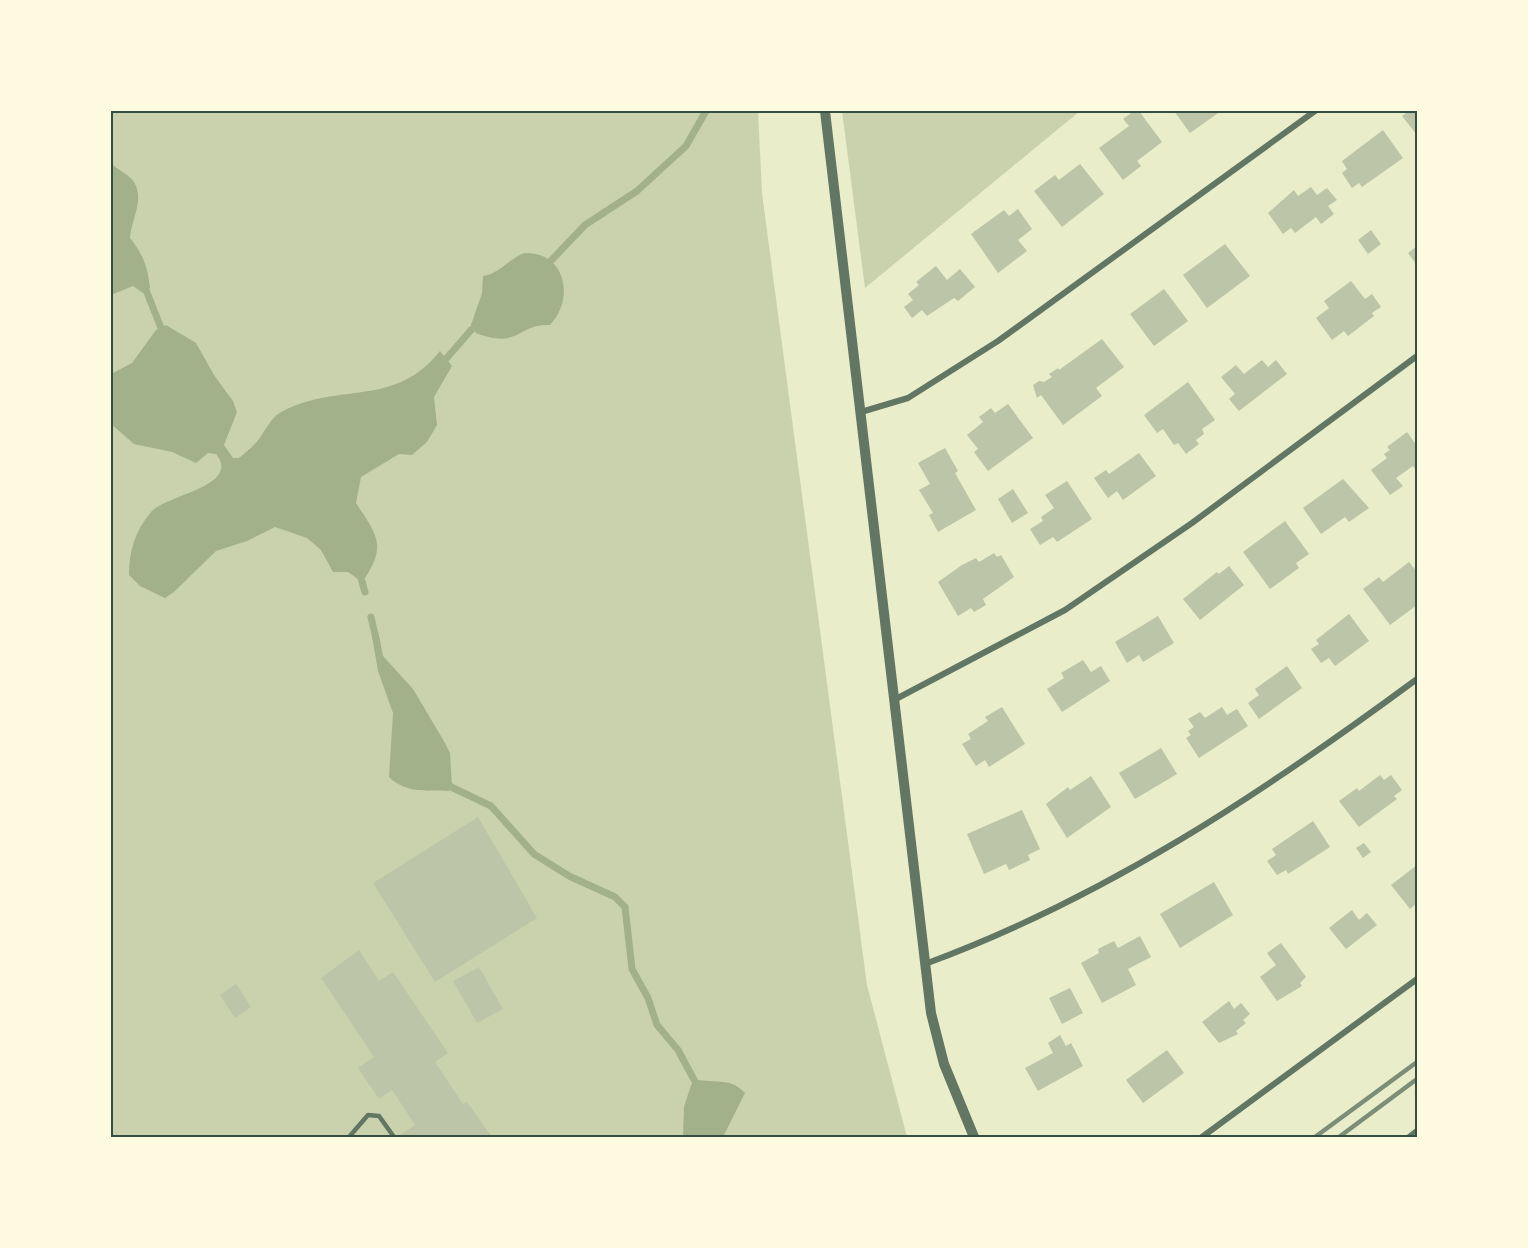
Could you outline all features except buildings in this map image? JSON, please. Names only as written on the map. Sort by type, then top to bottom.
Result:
[{"type":"street","points":[[825,111],[925,964],[937,1040],[974,1137]]},
{"type":"street","points":[[861,412],[908,398],[981,353],[1315,111]]},
{"type":"street","points":[[894,700],[1065,610],[1192,523],[1417,356]]},
{"type":"street","points":[[925,964],[1003,934],[1083,894],[1209,825],[1284,776],[1417,679]]},
{"type":"street","points":[[1202,1137],[1417,979]]},
{"type":"lane","points":[[349,1137],[368,1114],[379,1116],[394,1137]]},
{"type":"lane","points":[[1408,1137],[1417,1130]]},
{"type":"shaded area","points":[[111,111],[758,111],[762,193],[867,985],[907,1137],[111,1137]]},
{"type":"shaded area","points":[[842,111],[1080,111],[865,288]]},
{"type":"shaded area","points":[[111,163],[132,179],[137,189],[138,203],[130,238],[142,256],[148,274],[150,288],[143,293],[133,286],[111,295]]},
{"type":"shaded area","points":[[525,253],[539,255],[550,260],[558,268],[564,291],[558,314],[550,325],[539,325],[510,337],[501,339],[476,333],[471,325],[482,293],[483,276],[489,275]]},
{"type":"shaded area","points":[[166,325],[196,343],[214,375],[233,401],[237,412],[224,445],[233,458],[239,458],[252,447],[279,413],[304,402],[366,392],[404,380],[423,369],[440,351],[452,366],[434,397],[437,425],[427,442],[412,455],[399,454],[361,477],[356,503],[373,531],[377,548],[372,566],[365,578],[358,579],[348,572],[333,572],[321,550],[307,538],[275,527],[247,541],[216,551],[165,598],[140,586],[129,575],[134,542],[151,512],[211,482],[219,474],[221,465],[216,454],[208,453],[196,463],[172,452],[134,444],[111,424],[111,374],[132,363],[156,330]]},
{"type":"shaded area","points":[[372,636],[379,636],[383,656],[413,689],[450,753],[452,787],[449,791],[410,789],[389,777],[393,713],[378,671]]},
{"type":"shaded area","points":[[699,1080],[729,1083],[745,1093],[723,1137],[683,1137],[684,1107],[691,1085]]},
{"type":"waterway","points":[[546,266],[585,225],[637,191],[686,146],[706,111]]},
{"type":"waterway","points":[[146,290],[161,328]]},
{"type":"waterway","points":[[446,359],[471,330],[480,324]]},
{"type":"waterway","points":[[361,578],[365,592]]},
{"type":"waterway","points":[[371,617],[377,643]]},
{"type":"waterway","points":[[445,784],[491,806],[534,854],[569,876],[615,897],[625,907],[632,969],[648,998],[657,1025],[678,1050],[699,1089]]},
{"type":"railway","points":[[1315,1137],[1417,1062]]},
{"type":"railway","points":[[1339,1137],[1417,1079]]}]
